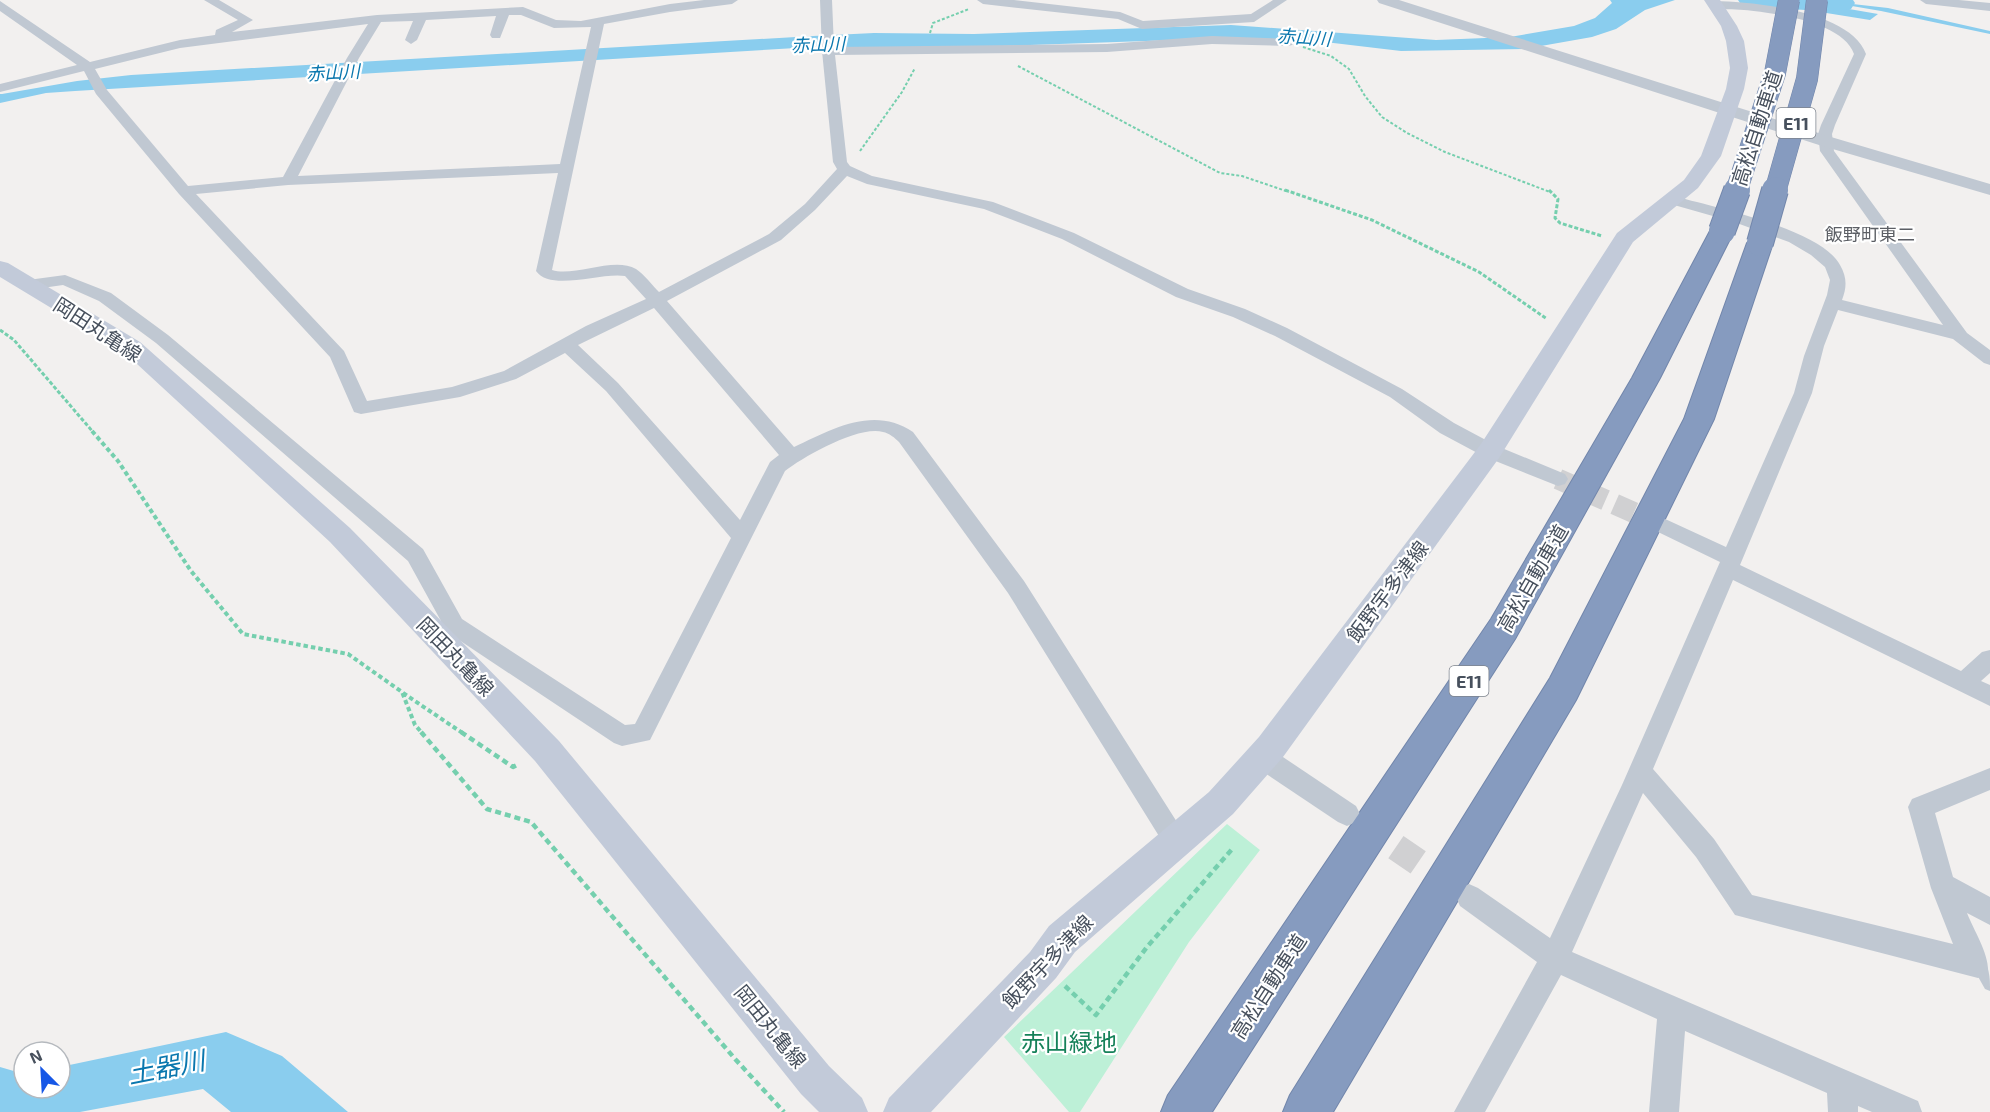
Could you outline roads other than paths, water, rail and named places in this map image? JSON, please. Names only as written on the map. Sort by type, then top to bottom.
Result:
[{"type":"highway","name":"高松自動車道","points":[[1185,1112],[1503,629],[1646,378],[1722,231],[1753,145],[1775,73],[1789,0]]},
{"type":"highway","name":"高松自動車道","points":[[1307,1112],[1563,689],[1699,419],[1760,243],[1807,80],[1817,0]]},
{"type":"main road","name":"飯野宇多津線","points":[[903,1112],[1043,965],[1062,939],[1221,803],[1262,757],[1490,451],[1622,243],[1691,184],[1711,156],[1729,110],[1739,68],[1738,52],[1729,26],[1713,2]]},
{"type":"main road","name":"岡田丸亀線","points":[[0,268],[132,347],[445,629],[815,1080],[848,1112]]},
{"type":"street","points":[[206,39],[247,20],[210,0]]},
{"type":"street","points":[[0,88],[90,71],[206,39],[377,20],[523,11],[554,24],[568,26],[598,24],[670,8],[732,0]]},
{"type":"street","points":[[826,0],[828,51],[840,162],[845,169],[867,180],[988,205],[1068,236],[1182,294],[1239,312],[1281,332],[1396,393],[1447,428],[1490,451],[1558,479]]},
{"type":"street","points":[[1263,23],[1281,0]]},
{"type":"street","points":[[1384,0],[1825,141],[1990,190]]},
{"type":"street","points":[[1926,0],[1990,7]]},
{"type":"street","points":[[828,51],[1107,48],[1212,40],[1288,42],[1263,23],[1142,25],[1120,16],[979,2]]},
{"type":"street","points":[[1713,2],[1746,6],[1802,18],[1833,28],[1852,39],[1860,54],[1828,125],[1825,141],[1827,151],[1838,170],[1959,335],[1990,359]]},
{"type":"street","points":[[0,5],[90,71],[101,91],[184,191],[338,355],[361,408],[454,393],[510,375],[775,237],[810,207],[845,169]]},
{"type":"street","points":[[496,35],[504,12]]},
{"type":"street","points":[[411,40],[421,17]]},
{"type":"street","points":[[288,181],[353,58],[377,20]]},
{"type":"street","points":[[598,24],[544,271],[556,276],[617,270],[630,272],[657,300],[791,456]]},
{"type":"street","points":[[184,191],[288,181],[566,168]]},
{"type":"street","points":[[1469,1112],[1555,958],[1640,772],[1803,393],[1810,362],[1832,303],[1838,279],[1834,266],[1805,243],[1672,200]]},
{"type":"street","points":[[28,285],[65,280],[105,297],[162,339],[416,555],[445,629],[622,736],[642,733],[777,467],[791,456],[860,428],[878,424],[895,429],[906,437],[1016,587],[1176,841]]},
{"type":"street","points":[[1832,303],[1959,335]]},
{"type":"street","points":[[567,345],[612,387],[742,537]]},
{"type":"street","points":[[1663,526],[1729,563],[1990,696]]},
{"type":"street","points":[[1963,682],[1990,659]]},
{"type":"street","points":[[1262,757],[1347,814]]},
{"type":"street","points":[[1640,772],[1706,848],[1744,906],[1984,974]]},
{"type":"street","points":[[1984,787],[1921,807],[1933,855],[1968,946],[1984,974]]},
{"type":"street","points":[[1945,886],[1990,912]]},
{"type":"street","points":[[1469,897],[1555,958],[1672,1011],[1843,1098],[1907,1112]]},
{"type":"street","points":[[1664,1112],[1672,1011]]},
{"type":"water","points":[[1610,0],[1675,0],[1645,10],[1616,29],[1592,37],[1524,49],[1401,51],[1325,42],[1232,38],[973,47],[813,47],[75,91],[46,93],[0,103],[0,94],[77,81],[131,75],[874,33],[974,34],[1231,25],[1436,40],[1510,37],[1574,26],[1595,18],[1612,3]]},
{"type":"water","points":[[1746,0],[1797,0],[1878,14],[1870,20]]},
{"type":"water","points":[[1817,0],[1888,8],[1990,31],[1990,34],[1881,11]]},
{"type":"water","name":"土器川","points":[[226,1032],[282,1056],[348,1112],[231,1112],[203,1089],[80,1112],[0,1112],[0,1067],[12,1070],[12,1100],[72,1100],[72,1064]]},
{"type":"waterway","name":"赤山川","points":[[1752,0],[1841,3]]},
{"type":"tunnel","points":[[1558,479],[1662,525]]},
{"type":"tunnel","points":[[1362,824],[1453,886]]},
{"type":"district","name":"飯野町東二","points":[[1870,234]]},
{"type":"park label","name":"赤山緑地","points":[[1069,1041]]}]
